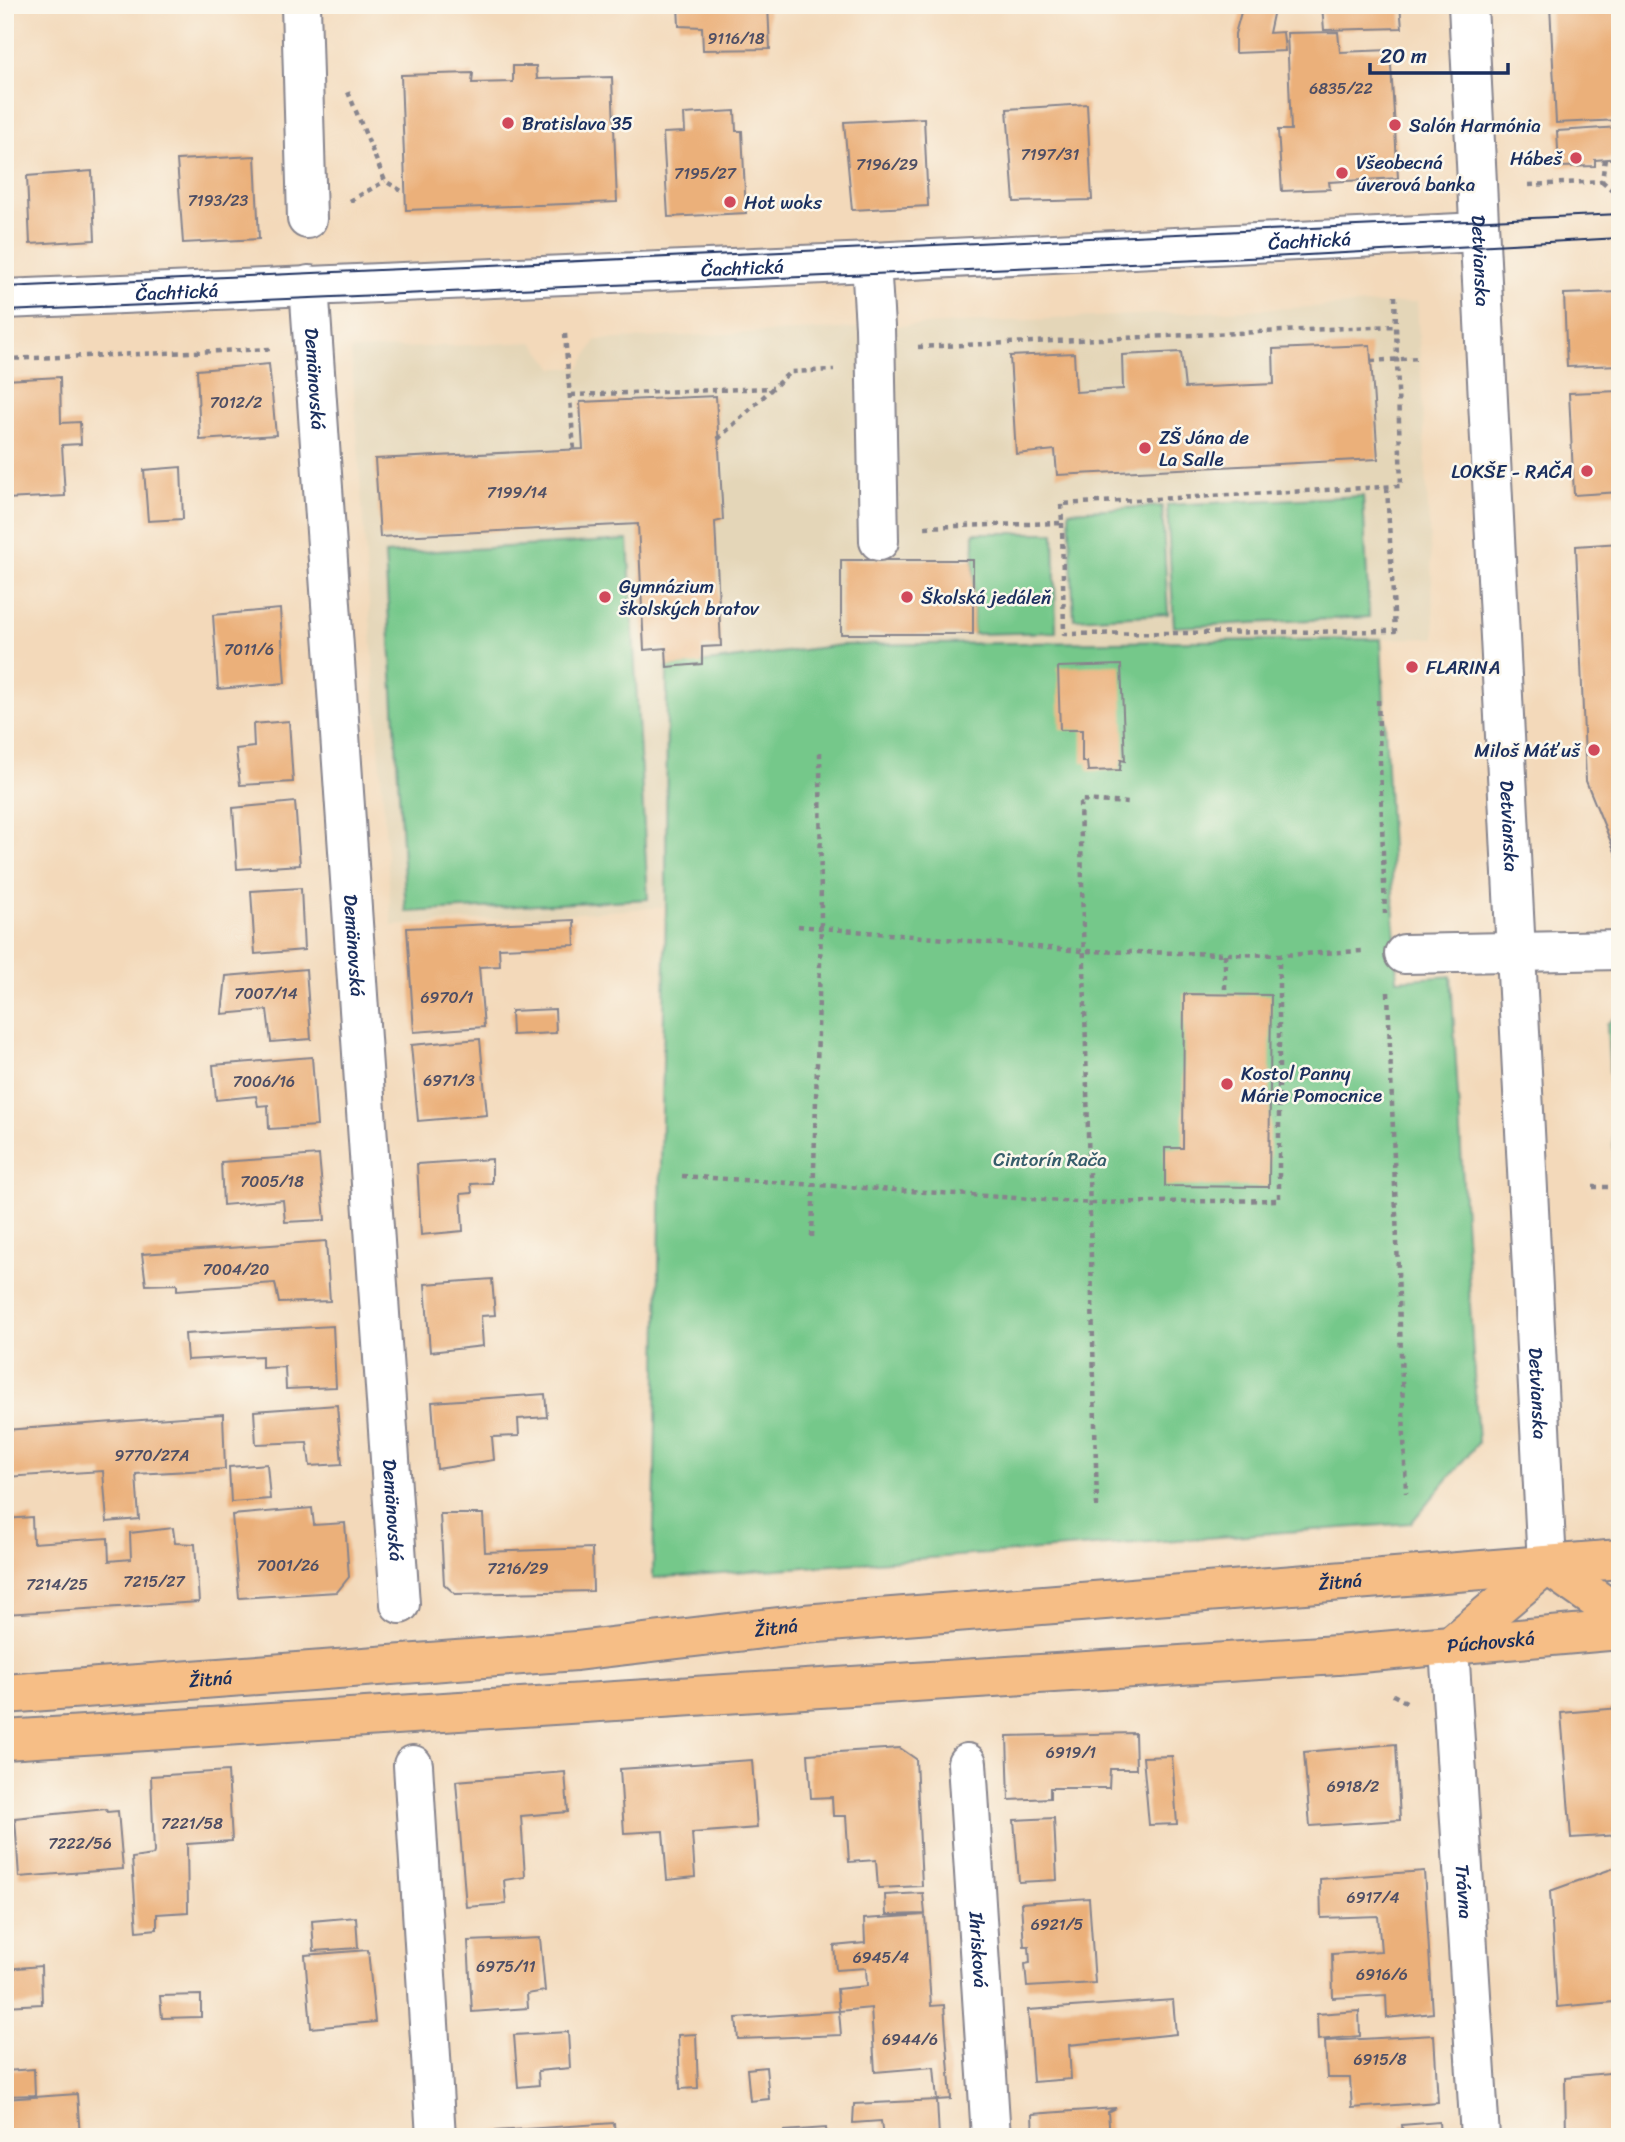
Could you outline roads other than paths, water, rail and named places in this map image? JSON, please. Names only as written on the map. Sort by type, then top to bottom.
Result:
[{"type":"main road","points":[[1547,1565],[1620,1559]]},
{"type":"main road","points":[[1547,1565],[1620,1616]]},
{"type":"main road","name":"Púchovská","points":[[1449,1647],[1547,1565]]},
{"type":"main road","name":"Žitná","points":[[5,1694],[576,1651],[804,1624],[1547,1565]]},
{"type":"main road","name":"Púchovská","points":[[1449,1647],[1620,1630]]},
{"type":"main road","points":[[5,1740],[1449,1647]]},
{"type":"street","points":[[301,5],[307,219]]},
{"type":"street","name":"Detvianska","points":[[1468,5],[1547,1565]]},
{"type":"street","name":"Čachtická","points":[[5,299],[871,262],[1479,232]]},
{"type":"street","points":[[871,262],[880,534]]},
{"type":"street","name":"Demänovská","points":[[309,285],[400,1604]]},
{"type":"street","points":[[1388,952],[1620,950]]},
{"type":"street","name":"Trávna","points":[[1449,1647],[1480,2137]]},
{"type":"street","name":"Ihrisková","points":[[967,1763],[991,2137]]},
{"type":"street","points":[[413,1765],[436,2137]]},
{"type":"tram line","points":[[5,287],[1620,214]]},
{"type":"tram line","points":[[5,311],[1270,257],[1620,238]]},
{"type":"place","name":"Bratislava 35","points":[[508,123]]},
{"type":"place","name":"Salón Harmónia","points":[[1395,125]]},
{"type":"place","name":"Hábeš","points":[[1576,158]]},
{"type":"place","name":"Všeobecná úverová banka","points":[[1342,173]]},
{"type":"place","name":"Hot woks","points":[[730,202]]},
{"type":"place","name":"ZŠ Jána de La Salle","points":[[1145,448]]},
{"type":"place","name":"LOKŠE - RAČA","points":[[1587,471]]},
{"type":"place","name":"Gymnázium školských bratov","points":[[605,597]]},
{"type":"place","name":"Školská jedáleň","points":[[907,597]]},
{"type":"place","name":"FLARINA","points":[[1412,667]]},
{"type":"place","name":"Miloš Máťuš","points":[[1594,750]]},
{"type":"place","name":"Kostol Panny Márie Pomocnice","points":[[1227,1084]]},
{"type":"park label","name":"Cintorín Rača","points":[[1050,1159]]}]
